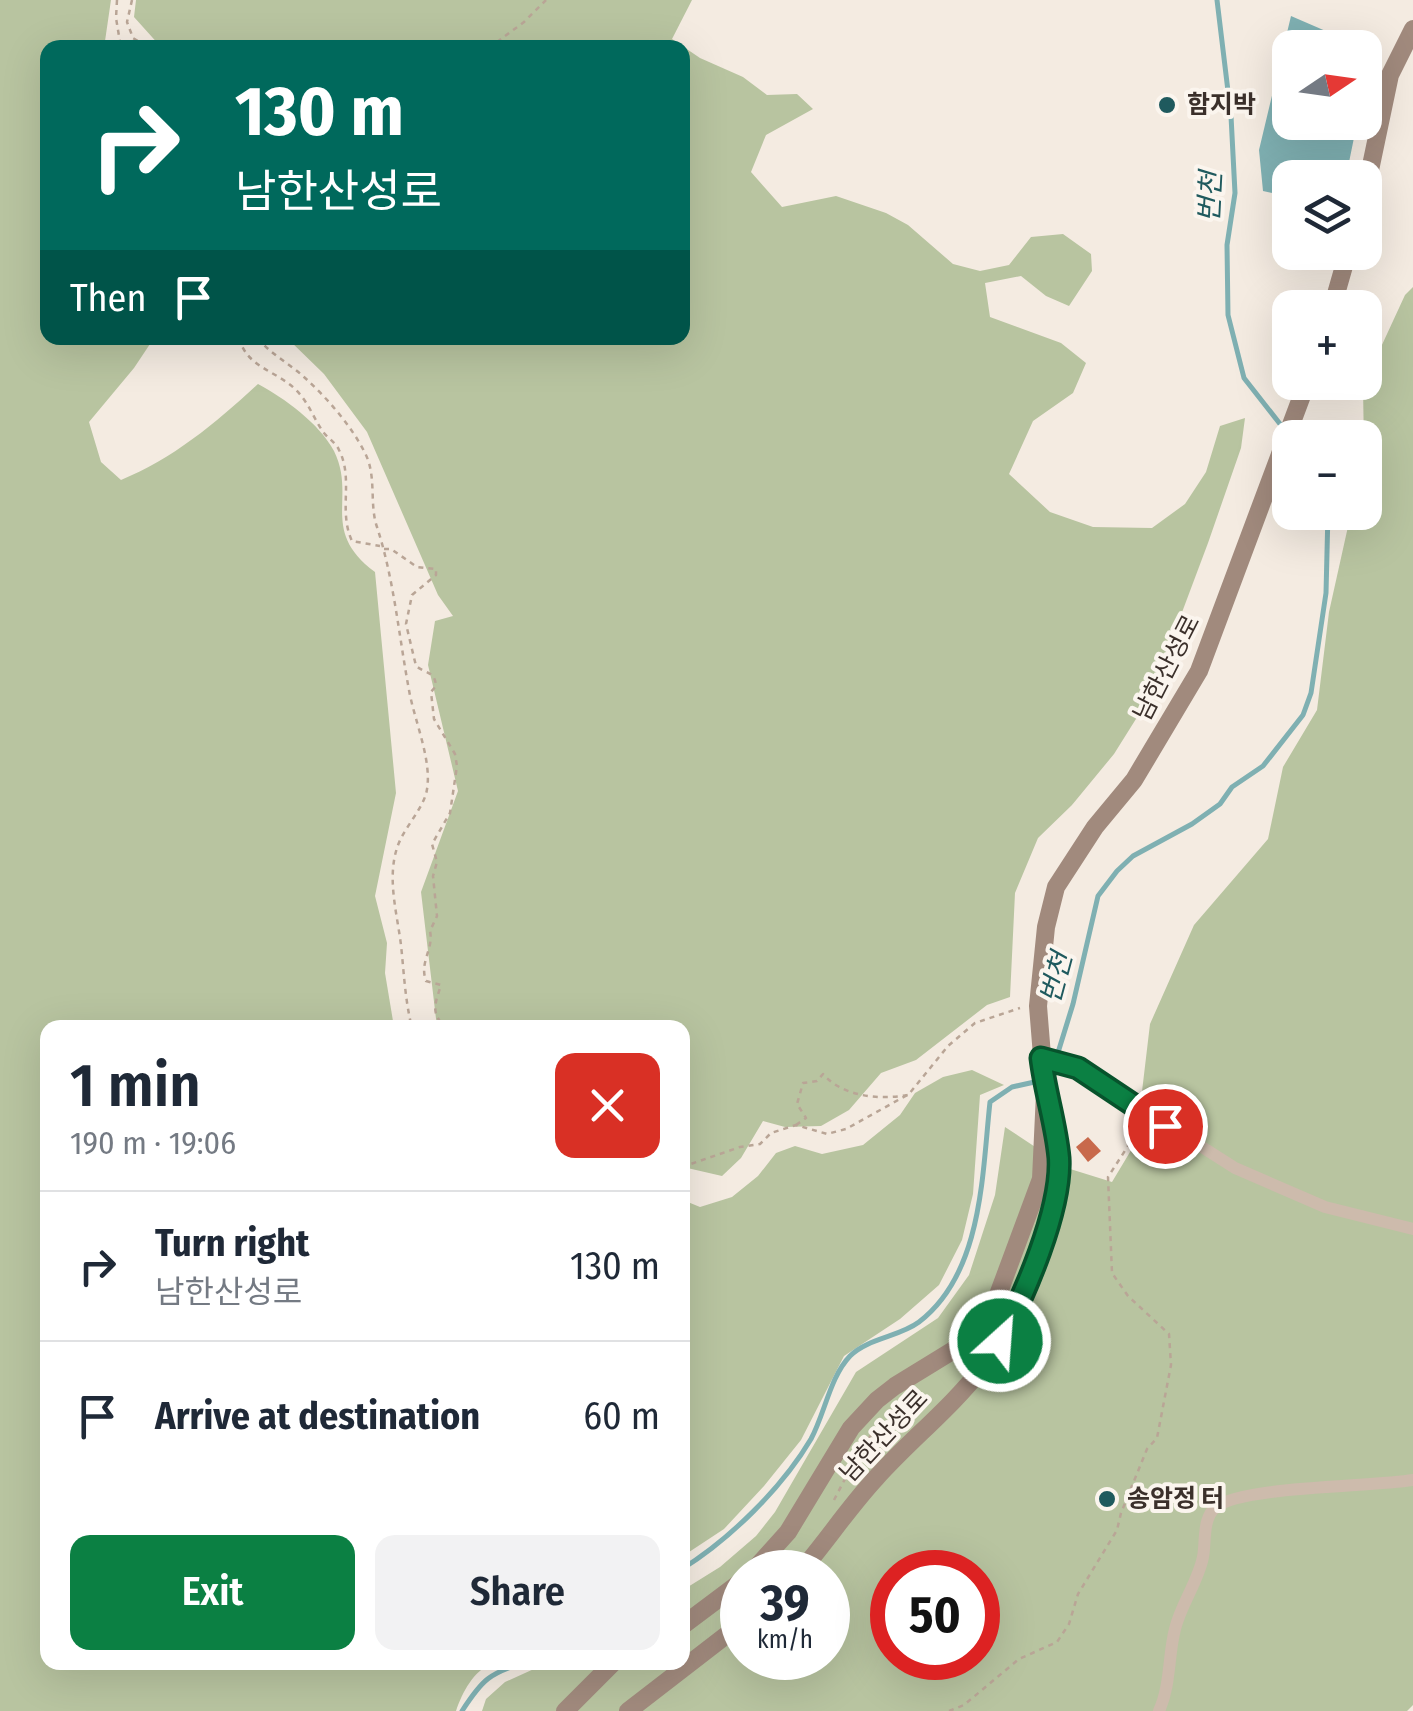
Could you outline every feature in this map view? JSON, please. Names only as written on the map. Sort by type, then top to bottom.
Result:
[{"type":"main road","points":[[1372,160],[1390,75],[1413,29]]},
{"type":"main road","name":"남한산성로","points":[[818,1550],[872,1482],[982,1368],[1015,1313],[1039,1250],[1056,1187],[1057,1140],[1045,1094],[1039,1008],[1046,927],[1056,887],[1095,827],[1134,780],[1199,671],[1302,400]]},
{"type":"main road","name":"남한산성로","points":[[772,1550],[788,1532],[851,1428],[877,1400],[970,1340],[983,1324],[995,1303],[1041,1179],[1045,1094]]},
{"type":"main road","points":[[690,1620],[720,1598]]},
{"type":"main road","points":[[690,1663],[720,1640]]},
{"type":"main road","points":[[565,1711],[606,1670]]},
{"type":"main road","points":[[628,1711],[681,1670]]},
{"type":"street","points":[[1041,1058],[1078,1068],[1234,1168],[1325,1207],[1413,1229]]},
{"type":"street","points":[[1159,1711],[1166,1695],[1175,1628],[1202,1560],[1207,1520],[1216,1507],[1236,1499],[1269,1494],[1413,1480]]},
{"type":"path","points":[[117,0],[120,40]]},
{"type":"path","points":[[132,0],[127,22],[135,40]]},
{"type":"path","points":[[500,40],[546,0]]},
{"type":"path","points":[[242,345],[256,366],[286,381],[308,402],[322,430],[339,449],[346,468],[344,516],[352,541],[390,549],[423,570],[436,569],[436,574],[412,594],[406,624],[416,666],[433,673],[436,679],[431,692],[434,719],[456,754],[450,812],[432,844],[437,862],[433,876],[437,916],[422,971],[426,980],[441,986],[433,1009],[441,1020]]},
{"type":"path","points":[[263,345],[332,404],[367,455],[376,525],[403,642],[410,693],[423,736],[426,793],[397,847],[392,892],[410,1020]]},
{"type":"path","points":[[796,1125],[836,1134],[909,1094],[948,1046],[975,1023],[1013,1008],[1039,1008]]},
{"type":"path","points":[[690,1164],[760,1144],[771,1133],[796,1125],[806,1118],[797,1104],[803,1084],[817,1081],[823,1074],[831,1085],[870,1098],[909,1094]]},
{"type":"path","points":[[949,1711],[964,1706],[1019,1658],[1058,1642],[1069,1624],[1078,1594],[1117,1530],[1147,1450],[1157,1438],[1171,1365],[1169,1334],[1128,1296],[1112,1273],[1109,1246],[1112,1230],[1108,1177],[1128,1146],[1137,1108]]},
{"type":"green space","points":[[0,0],[111,0],[105,40],[40,40],[40,345],[149,345],[89,422],[101,462],[121,480],[194,438],[258,384],[310,421],[334,451],[342,484],[343,528],[358,557],[375,572],[396,793],[375,896],[387,943],[385,973],[393,1020],[40,1020],[40,1670],[481,1670],[469,1683],[456,1711],[0,1711]]},
{"type":"green space","points":[[136,0],[692,0],[673,40],[155,40],[134,17]]},
{"type":"green space","points":[[690,51],[743,77],[767,95],[797,94],[813,109],[766,135],[751,172],[782,207],[836,196],[886,213],[908,225],[953,264],[980,271],[1009,265],[1031,237],[1063,234],[1091,254],[1092,271],[1069,306],[1046,296],[1021,276],[985,283],[990,317],[1061,343],[1086,363],[1073,393],[1033,421],[1009,474],[1050,512],[1093,527],[1152,528],[1185,504],[1206,472],[1220,426],[1245,418],[1241,448],[1151,695],[1114,754],[1072,805],[1038,838],[1015,893],[1010,997],[987,1005],[916,1060],[881,1073],[849,1110],[821,1126],[785,1127],[763,1121],[741,1158],[722,1176],[690,1169],[690,1020],[436,1020],[421,892],[458,791],[428,665],[435,621],[453,616],[438,595],[367,432],[324,374],[294,345],[690,345]]},
{"type":"green space","points":[[1413,287],[1413,1705],[1407,1711],[482,1711],[486,1699],[505,1682],[532,1670],[690,1670],[690,1586],[720,1567],[720,1680],[850,1680],[850,1550],[740,1550],[775,1512],[856,1372],[938,1318],[969,1275],[995,1195],[1005,1127],[1067,1168],[1112,1182],[1136,1142],[1150,1024],[1194,925],[1268,839],[1283,767],[1317,710],[1329,612],[1347,530],[1382,530],[1382,420],[1364,420],[1363,400],[1382,400],[1382,345],[1405,295]]},
{"type":"green space","points":[[972,1070],[1004,1085],[980,1095],[973,1194],[962,1240],[939,1285],[900,1319],[844,1356],[801,1440],[724,1529],[690,1551],[690,1203],[700,1207],[732,1197],[758,1176],[776,1153],[795,1146],[822,1154],[863,1145],[900,1115],[915,1093],[943,1077]]},
{"type":"water","points":[[1291,16],[1323,30],[1288,30]]},
{"type":"water","points":[[1272,96],[1272,140],[1354,140],[1349,160],[1272,160],[1272,193],[1263,191],[1259,150]]},
{"type":"building","points":[[1088,1137],[1101,1151],[1088,1162],[1076,1147]]},
{"type":"waterway","name":"번천","points":[[1217,0],[1231,116],[1235,193],[1227,245],[1228,315],[1244,378],[1277,420]]},
{"type":"waterway","name":"번천","points":[[1056,1059],[1098,896],[1133,856],[1220,804],[1232,787],[1263,766],[1303,715],[1311,693],[1326,593],[1328,530]]},
{"type":"waterway","name":"번천","points":[[690,1564],[736,1528],[785,1476],[811,1439],[837,1374],[850,1356],[866,1345],[911,1327],[940,1301],[956,1277],[976,1221],[990,1102],[1012,1087],[1039,1081]]},
{"type":"waterway","name":"번천","points":[[462,1711],[475,1692],[503,1670]]},
{"type":"place","name":"함지박","points":[[1167,105]]},
{"type":"place","name":"송암정 터","points":[[1107,1499]]},
{"type":"route","points":[[1000,1341],[1039,1250],[1056,1187],[1057,1140],[1041,1058],[1078,1068],[1165,1126]]}]
